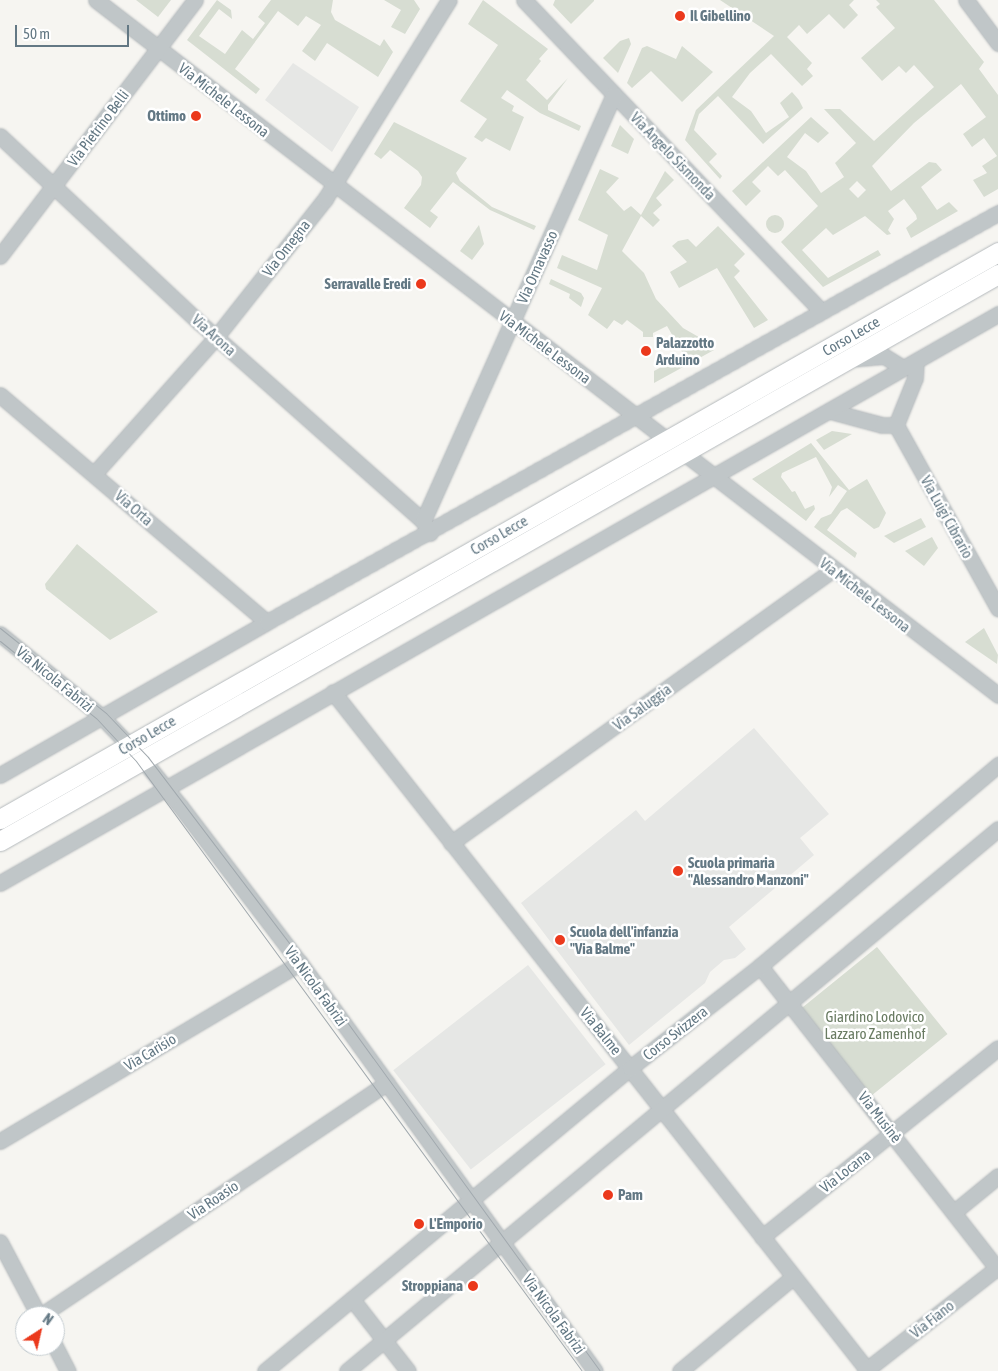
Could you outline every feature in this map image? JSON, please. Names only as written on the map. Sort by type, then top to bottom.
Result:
[{"type":"main road","name":"Corso Lecce","points":[[0,819],[998,252]]},
{"type":"main road","name":"Corso Lecce","points":[[0,841],[998,274]]},
{"type":"street","name":"Via Michele Lessona","points":[[96,0],[997,697]]},
{"type":"street","name":"Via Pietrino Belli","points":[[0,256],[195,0]]},
{"type":"street","name":"Via Omegna","points":[[94,474],[216,337],[335,186],[449,0]]},
{"type":"street","name":"Via Angelo Sismonda","points":[[524,0],[822,312]]},
{"type":"street","points":[[966,0],[998,43]]},
{"type":"street","name":"Via Ornavasso","points":[[426,527],[513,322],[614,96]]},
{"type":"street","name":"Via Arona","points":[[0,136],[53,188],[426,527]]},
{"type":"street","points":[[0,776],[101,716],[267,622],[426,527],[636,416],[998,213]]},
{"type":"street","points":[[0,883],[164,787],[713,478],[998,314]]},
{"type":"street","name":"Corso Lecce","points":[[846,360],[884,356],[910,365]]},
{"type":"street","points":[[830,411],[882,425],[896,425],[915,378],[910,365]]},
{"type":"street","name":"Via Orta","points":[[0,395],[267,622]]},
{"type":"street","name":"Via Luigi Cibrario","points":[[896,425],[998,608]]},
{"type":"street","name":"Via Saluggia","points":[[451,843],[832,570]]},
{"type":"street","name":"Via Nicola Fabrizi","points":[[0,634],[101,716],[143,760],[300,963],[595,1371]]},
{"type":"street","name":"Via Balme","points":[[333,692],[867,1371]]},
{"type":"street","name":"Corso Svizzera","points":[[265,1371],[630,1068],[760,966],[998,765]]},
{"type":"street","points":[[348,1371],[661,1108],[998,829]]},
{"type":"street","name":"Via Carisio","points":[[0,1141],[300,963]]},
{"type":"street","name":"Via Musinè","points":[[760,966],[998,1268]]},
{"type":"street","name":"Via Locana","points":[[762,1237],[998,1048]]},
{"type":"street","name":"Via Roasio","points":[[55,1306],[386,1083]]},
{"type":"street","points":[[954,1212],[998,1176]]},
{"type":"street","points":[[0,1242],[35,1306]]},
{"type":"street","name":"Via Fiano","points":[[867,1371],[998,1268]]},
{"type":"street","points":[[680,1371],[794,1277]]},
{"type":"street","points":[[352,1300],[408,1371]]},
{"type":"street","points":[[60,1356],[68,1371]]},
{"type":"shaded area","points":[[293,63],[359,107],[332,152],[265,100]]},
{"type":"shaded area","name":"Scuola primaria \"Alessandro Manzoni\"","points":[[754,728],[829,814],[800,838],[814,855],[729,927],[746,949],[735,958],[724,960],[710,972],[705,983],[629,1045],[521,903],[636,810],[645,821]]},
{"type":"shaded area","points":[[528,965],[606,1064],[471,1170],[393,1070]]},
{"type":"green space","points":[[136,0],[171,0],[158,17]]},
{"type":"green space","points":[[217,0],[231,10],[232,19],[219,9],[199,36],[225,54],[242,30],[253,39],[265,23],[258,17],[271,0],[333,0],[331,12],[335,20],[380,46],[384,39],[393,52],[378,77],[327,43],[315,61],[302,51],[321,25],[306,16],[298,26],[278,11],[235,69],[260,89],[256,94],[187,40]]},
{"type":"green space","points":[[384,0],[414,0],[420,9],[405,34],[391,27],[401,10]]},
{"type":"green space","points":[[483,0],[548,49],[539,59],[541,61],[526,80],[547,100],[568,78],[548,105],[548,110],[581,126],[579,131],[540,113],[507,90],[501,98],[514,106],[512,111],[524,117],[510,151],[486,138],[482,142],[474,137],[487,119],[460,101],[498,45],[468,24]]},
{"type":"green space","points":[[555,0],[594,1],[571,24],[553,5]]},
{"type":"green space","points":[[720,0],[854,0],[849,5],[858,15],[844,29],[829,14],[807,34],[799,25],[787,37],[812,63],[807,69],[813,76],[802,86],[771,54],[750,73],[732,97],[751,111],[766,133],[789,117],[780,103],[792,92],[799,100],[803,108],[763,144],[718,96],[699,114],[694,130],[717,154],[709,162],[722,176],[720,179],[685,140],[696,110],[774,36]]},
{"type":"green space","points":[[876,0],[934,0],[984,62],[979,69],[998,95],[998,189],[984,197],[973,180],[987,173],[982,166],[997,156],[984,138],[972,147],[963,134],[986,117],[961,84],[914,123],[872,166],[891,191],[929,162],[936,163],[942,170],[921,187],[937,210],[949,202],[958,211],[911,238],[906,228],[917,219],[904,199],[888,211],[894,219],[888,230],[891,234],[887,235],[865,216],[833,235],[826,228],[802,250],[828,278],[878,250],[881,255],[823,287],[781,242],[818,206],[785,170],[778,176],[768,166],[752,182],[761,191],[746,206],[732,191],[811,117],[829,133],[818,143],[805,133],[787,157],[806,171],[821,193],[844,177],[835,163],[856,143],[824,109],[840,109],[874,141],[934,87],[914,65],[906,73],[899,66],[882,81],[861,58],[895,28],[876,7],[880,4]],"holes":[[[857,181],[866,190],[858,198],[849,189]]]},
{"type":"green space","points":[[629,38],[631,44],[618,73],[603,58],[620,41]]},
{"type":"green space","points":[[647,46],[676,59],[682,46],[713,72],[682,102],[651,71],[632,88],[627,83],[642,48]]},
{"type":"green space","points":[[394,122],[467,158],[456,173],[460,181],[492,207],[536,226],[534,230],[490,210],[453,182],[430,211],[438,217],[430,228],[404,208],[421,185],[422,177],[418,171],[390,150],[381,159],[374,154]]},
{"type":"green space","points":[[620,125],[634,139],[628,154],[611,146]]},
{"type":"green space","points":[[600,169],[619,178],[606,192],[624,211],[631,206],[641,215],[665,171],[674,180],[656,198],[662,205],[653,213],[660,220],[653,227],[641,216],[622,251],[644,273],[656,299],[683,328],[704,340],[714,350],[654,383],[654,371],[684,355],[667,326],[653,333],[653,337],[643,337],[643,332],[627,320],[622,325],[614,320],[607,329],[588,315],[602,288],[557,268],[562,255],[597,270],[608,235],[578,220]]},
{"type":"green space","points":[[775,215],[781,218],[784,224],[781,230],[775,233],[769,230],[766,224],[769,218]]},
{"type":"green space","points":[[479,225],[484,244],[472,260],[460,251]]},
{"type":"green space","points":[[718,226],[745,254],[734,265],[740,271],[734,277],[768,320],[754,328],[717,268],[679,288],[670,272],[687,262],[672,246],[678,241],[688,239],[696,247]]},
{"type":"green space","points":[[551,279],[581,293],[584,298],[581,307],[569,298],[570,294],[549,284]]},
{"type":"green space","points":[[832,431],[852,434],[824,450],[816,440]]},
{"type":"green space","points":[[811,443],[849,490],[867,479],[886,513],[879,527],[874,529],[847,508],[841,511],[827,530],[857,553],[855,558],[814,527],[821,518],[831,514],[847,491],[838,485],[829,497],[832,487],[816,457],[782,473],[781,477],[792,492],[795,491],[805,509],[814,505],[815,509],[806,521],[752,479]]},
{"type":"green space","points":[[921,518],[926,527],[894,543],[884,536]]},
{"type":"green space","points":[[932,537],[938,548],[924,566],[905,551]]},
{"type":"green space","points":[[77,544],[158,612],[110,640],[46,589],[45,584]]},
{"type":"green space","points":[[984,628],[998,655],[997,664],[965,642]]},
{"type":"green space","name":"Giardino Lodovico Lazzaro Zamenhof","points":[[877,947],[947,1034],[870,1097],[799,1010]]},
{"type":"tram line","points":[[0,628],[106,713],[148,757],[297,953],[600,1371]]},
{"type":"tram line","points":[[0,641],[97,719],[136,761],[582,1371]]},
{"type":"place","name":"Il Gibellino","points":[[680,16]]},
{"type":"place","name":"Ottimo","points":[[196,116]]},
{"type":"place","name":"Serravalle Eredi","points":[[421,284]]},
{"type":"place","name":"Palazzotto Arduino","points":[[646,351]]},
{"type":"place","name":"Scuola primaria \"Alessandro Manzoni\"","points":[[678,871]]},
{"type":"place","name":"Scuola dell'infanzia \"Via Balme\"","points":[[560,940]]},
{"type":"place","name":"Pam","points":[[608,1195]]},
{"type":"place","name":"L'Emporio","points":[[419,1224]]},
{"type":"place","name":"Stroppiana","points":[[473,1286]]}]
